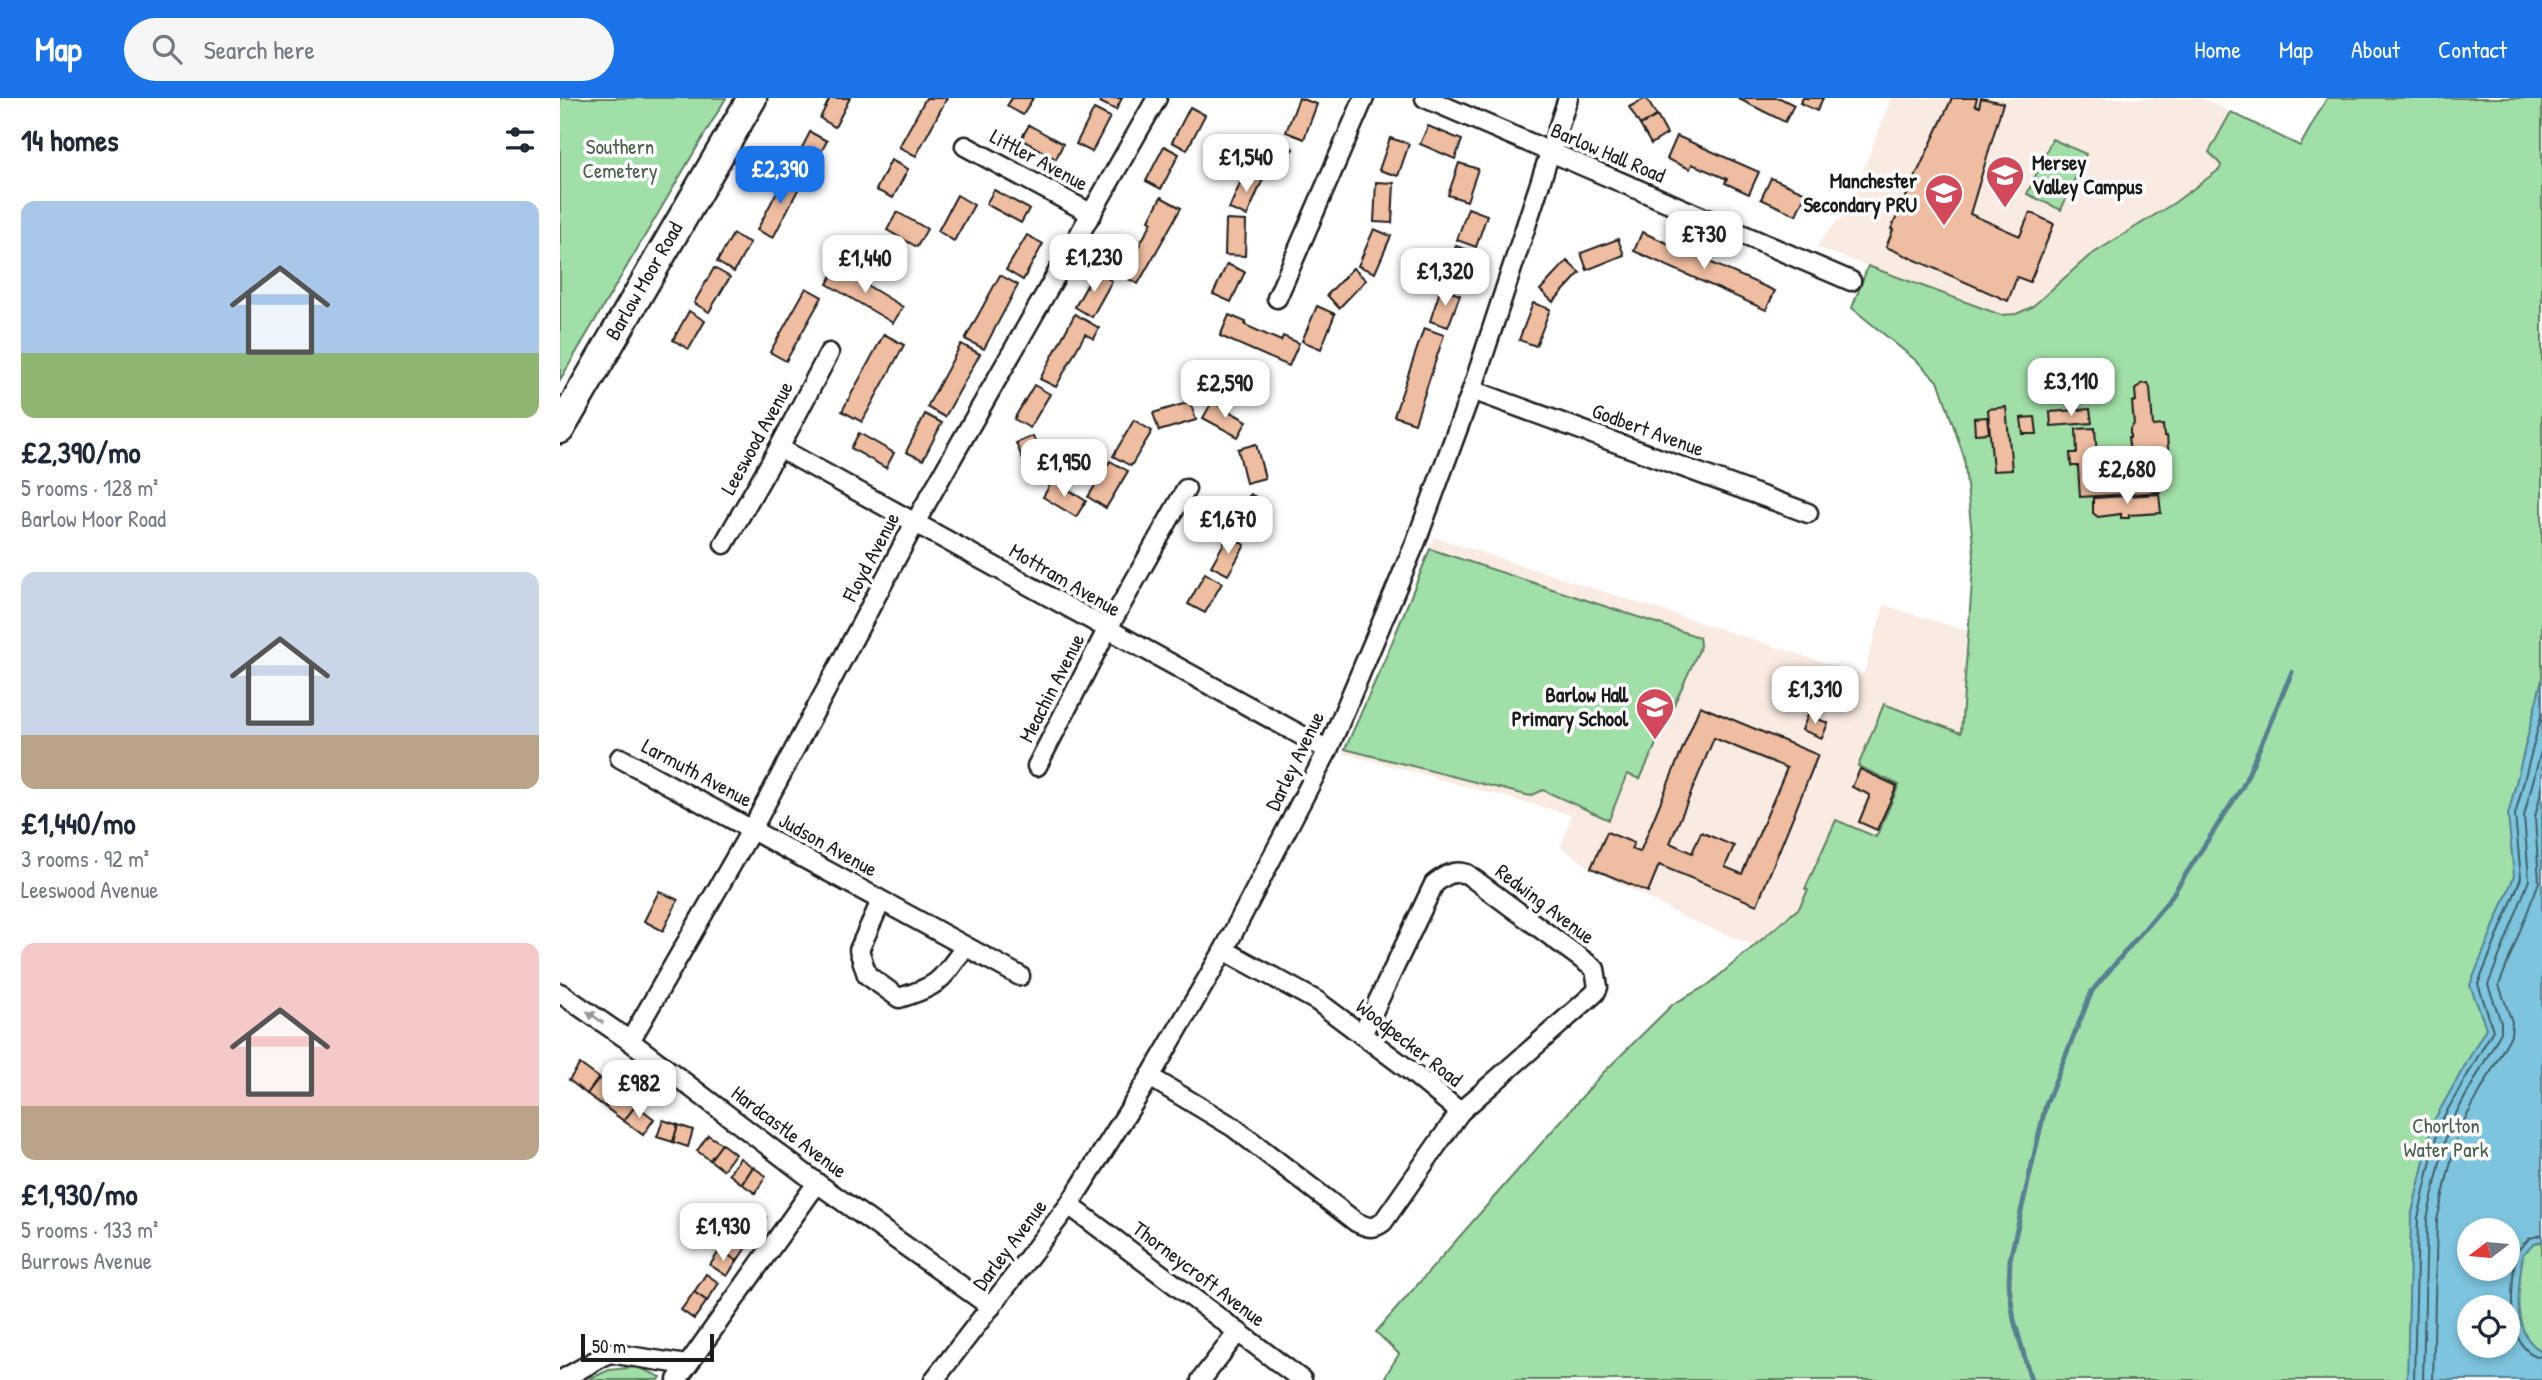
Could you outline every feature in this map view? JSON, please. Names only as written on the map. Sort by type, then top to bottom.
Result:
[{"type":"main road","name":"Barlow Moor Road","points":[[560,429],[752,98]]},
{"type":"street","name":"Floyd Avenue","points":[[631,1041],[752,829],[916,521],[1157,98]]},
{"type":"street","points":[[1277,298],[1364,98]]},
{"type":"street","name":"Barlow Hall Road","points":[[1425,98],[1851,281]]},
{"type":"street","name":"Darley Avenue","points":[[934,1380],[1069,1205],[1150,1077],[1224,950],[1328,750],[1417,539],[1472,390],[1568,98]]},
{"type":"street","name":"Littler Avenue","points":[[965,146],[1092,214]]},
{"type":"street","name":"Leeswood Avenue","points":[[724,544],[829,353]]},
{"type":"street","name":"Godbert Avenue","points":[[1472,390],[1808,513]]},
{"type":"street","name":"Mottram Avenue","points":[[779,448],[1328,750]]},
{"type":"street","name":"Meachin Avenue","points":[[1037,766],[1107,630],[1186,489]]},
{"type":"street","name":"Larmuth Avenue","points":[[620,758],[752,829]]},
{"type":"street","name":"Judson Avenue","points":[[752,829],[1020,976]]},
{"type":"street","name":"Redwing Avenue","points":[[1362,1035],[1434,884],[1452,873],[1467,874],[1595,970],[1598,987],[1595,993],[1460,1112]]},
{"type":"street","name":"Judson Avenue","points":[[881,901],[859,950],[867,975],[899,998],[940,982],[965,947]]},
{"type":"street","name":"Woodpecker Road","points":[[1150,1077],[1233,1127],[1356,1222],[1368,1227],[1377,1227],[1383,1222],[1460,1112],[1317,1001],[1224,950]]},
{"type":"street","name":"Hardcastle Avenue","points":[[560,993],[631,1041],[817,1183],[991,1307]]},
{"type":"street","points":[[677,1380],[817,1183]]},
{"type":"street","name":"Thorneycroft Avenue","points":[[1069,1205],[1301,1380]]},
{"type":"street","points":[[1200,1380],[1238,1332]]},
{"type":"street","points":[[561,1380],[609,1353],[687,1365]]},
{"type":"shaded area","name":"Mersey Valley Campus","points":[[1891,98],[2202,98],[2231,112],[2209,152],[2221,165],[2220,169],[2173,203],[2089,256],[2032,307],[2016,314],[2001,316],[1816,247],[1847,212]]},
{"type":"shaded area","name":"Barlow Hall Primary School","points":[[1434,537],[1863,675],[1884,605],[1967,631],[1965,689],[1945,901],[1808,890],[1799,908],[1756,946],[1689,920],[1591,868],[1561,847],[1571,815],[1343,753],[1389,650]]},
{"type":"green space","name":"Southern Cemetery","points":[[560,98],[726,98],[560,380]]},
{"type":"green space","points":[[2327,98],[2542,98],[2542,1380],[1383,1380],[1399,1354],[1376,1332],[1602,1074],[1673,1004],[1708,985],[1799,908],[1836,820],[1876,837],[1899,785],[1858,766],[1884,704],[1961,733],[1974,554],[1964,457],[1939,383],[1852,308],[1868,266],[2001,315],[2016,314],[2032,307],[2089,256],[2174,203],[2220,169],[2221,165],[2209,152],[2231,112],[2300,146]]},
{"type":"green space","points":[[2052,139],[2086,154],[2061,210],[2027,194]]},
{"type":"green space","points":[[1430,549],[1699,637],[1699,650],[1640,779],[1627,774],[1609,820],[1543,790],[1530,796],[1345,749]]},
{"type":"green space","points":[[637,1367],[661,1377],[659,1380],[587,1380],[609,1370]]},
{"type":"water","name":"Chorlton Water Park","points":[[2542,679],[2542,1241],[2523,1254],[2519,1295],[2457,1295],[2457,1358],[2520,1358],[2520,1321],[2532,1343],[2542,1351],[2542,1380],[2407,1380],[2411,1217],[2433,1122],[2486,1028],[2470,985],[2514,876],[2508,815]]},
{"type":"building","points":[[830,98],[850,98],[835,127],[820,118]]},
{"type":"building","points":[[926,98],[947,98],[916,156],[899,147]]},
{"type":"building","points":[[1012,98],[1033,98],[1023,115],[1007,106]]},
{"type":"building","points":[[1102,98],[1122,98],[1116,110],[1100,102]]},
{"type":"building","points":[[1299,98],[1317,104],[1304,139],[1286,132]]},
{"type":"building","points":[[1646,98],[1657,116],[1640,125],[1629,107]]},
{"type":"building","points":[[1737,98],[1780,98],[1794,105],[1785,122]]},
{"type":"building","points":[[1803,98],[1823,98],[1817,111],[1800,103]]},
{"type":"building","points":[[1952,98],[1977,98],[1975,105],[1979,107],[1981,98],[2003,103],[1970,214],[2020,236],[2030,212],[2054,224],[2030,282],[2017,277],[2008,301],[1886,247],[1893,230],[1891,229]]},
{"type":"building","points":[[1190,107],[1205,115],[1187,150],[1172,142]]},
{"type":"building","points":[[1094,109],[1110,117],[1092,152],[1076,144]]},
{"type":"building","points":[[1657,116],[1667,134],[1651,144],[1640,125]]},
{"type":"building","points":[[1029,125],[1063,144],[1056,159],[1021,139]]},
{"type":"building","points":[[1428,126],[1462,140],[1455,159],[1420,144]]},
{"type":"building","points":[[810,132],[827,141],[809,174],[793,165]]},
{"type":"building","points":[[1277,136],[1293,149],[1269,176],[1254,162]]},
{"type":"building","points":[[1677,136],[1759,172],[1749,194],[1725,183],[1727,179],[1692,164],[1690,169],[1667,159]]},
{"type":"building","points":[[1390,138],[1409,144],[1398,176],[1379,170]]},
{"type":"building","points":[[1164,146],[1179,154],[1161,189],[1146,181]]},
{"type":"building","points":[[891,160],[908,169],[893,198],[876,190]]},
{"type":"building","points":[[1459,163],[1478,169],[1467,201],[1448,195]]},
{"type":"building","points":[[1245,172],[1263,179],[1247,216],[1229,209]]},
{"type":"building","points":[[786,174],[802,182],[773,238],[757,230]]},
{"type":"building","points":[[1771,178],[1806,193],[1796,215],[1761,199]]},
{"type":"building","points":[[1376,182],[1394,183],[1392,223],[1374,222]]},
{"type":"building","points":[[994,190],[1029,209],[1021,223],[986,204]]},
{"type":"building","points":[[957,195],[974,205],[954,241],[938,231]]},
{"type":"building","points":[[1161,197],[1181,208],[1138,284],[1119,274],[1131,254],[1134,255],[1152,222],[1149,220]]},
{"type":"building","points":[[1468,208],[1487,215],[1476,247],[1457,240]]},
{"type":"building","points":[[897,212],[927,229],[917,247],[887,230]]},
{"type":"building","points":[[1226,220],[1246,221],[1245,256],[1225,255]]},
{"type":"building","points":[[1374,229],[1391,236],[1375,273],[1358,266]]},
{"type":"building","points":[[1642,232],[1775,291],[1766,310],[1634,251]]},
{"type":"building","points":[[733,234],[750,243],[734,272],[717,262]]},
{"type":"building","points":[[1027,235],[1043,244],[1023,280],[1006,270]]},
{"type":"building","points":[[1618,239],[1624,255],[1587,270],[1581,253]]},
{"type":"building","points":[[1456,246],[1474,252],[1461,290],[1443,283]]},
{"type":"building","points":[[1567,261],[1580,273],[1553,302],[1540,290]]},
{"type":"building","points":[[1227,264],[1245,272],[1231,302],[1213,294]]},
{"type":"building","points":[[837,267],[903,307],[893,323],[827,284]]},
{"type":"building","points":[[714,268],[730,277],[709,312],[694,303]]},
{"type":"building","points":[[1353,268],[1366,280],[1339,308],[1327,295]]},
{"type":"building","points":[[1095,271],[1112,281],[1092,317],[1075,307]]},
{"type":"building","points":[[1000,275],[1018,285],[984,349],[965,339]]},
{"type":"building","points":[[806,288],[822,297],[786,361],[770,352]]},
{"type":"building","points":[[1441,288],[1460,295],[1448,327],[1430,321]]},
{"type":"building","points":[[1533,303],[1550,309],[1536,346],[1519,340]]},
{"type":"building","points":[[1317,306],[1335,314],[1321,349],[1302,341]]},
{"type":"building","points":[[689,311],[705,321],[689,349],[673,340]]},
{"type":"building","points":[[1075,314],[1099,328],[1094,339],[1085,334],[1056,387],[1040,379]]},
{"type":"building","points":[[1229,315],[1281,341],[1283,336],[1299,343],[1289,366],[1220,336]]},
{"type":"building","points":[[1424,328],[1444,335],[1415,423],[1394,416]]},
{"type":"building","points":[[884,334],[904,345],[862,422],[842,411]]},
{"type":"building","points":[[961,344],[980,354],[945,417],[927,407]]},
{"type":"building","points":[[2148,383],[2153,426],[2163,425],[2164,436],[2167,436],[2169,458],[2156,459],[2162,462],[2166,469],[2165,478],[2160,482],[2161,492],[2080,497],[2078,466],[2071,466],[2070,453],[2077,453],[2076,429],[2095,428],[2097,459],[2109,458],[2110,467],[2138,465],[2137,459],[2131,459],[2128,438],[2134,424],[2132,402],[2136,401],[2135,390],[2141,384]]},
{"type":"building","points":[[1034,385],[1050,394],[1030,428],[1014,419]]},
{"type":"building","points":[[1190,402],[1196,420],[1159,431],[1153,413]]},
{"type":"building","points":[[1212,402],[1247,421],[1238,437],[1203,418]]},
{"type":"building","points":[[2006,407],[2012,470],[1993,471],[1988,409]]},
{"type":"building","points":[[2090,409],[2092,423],[2051,426],[2050,412]]},
{"type":"building","points":[[925,414],[942,423],[923,460],[906,452]]},
{"type":"building","points":[[1987,417],[1989,433],[1975,434],[1974,418]]},
{"type":"building","points":[[2035,417],[2037,434],[2023,434],[2021,418]]},
{"type":"building","points":[[1134,420],[1152,431],[1131,466],[1113,456]]},
{"type":"building","points":[[859,433],[894,453],[886,468],[851,448]]},
{"type":"building","points":[[1033,436],[1048,471],[1031,479],[1016,443]]},
{"type":"building","points":[[1256,444],[1265,478],[1246,483],[1238,449]]},
{"type":"building","points":[[1110,461],[1128,471],[1106,508],[1088,497]]},
{"type":"building","points":[[1053,480],[1086,501],[1076,517],[1043,497]]},
{"type":"building","points":[[1250,494],[1267,503],[1250,534],[1233,524]]},
{"type":"building","points":[[2159,494],[2161,513],[2121,518],[2121,514],[2098,517],[2093,513],[2093,498]]},
{"type":"building","points":[[1228,536],[1245,545],[1228,575],[1211,566]]},
{"type":"building","points":[[1205,573],[1222,583],[1205,613],[1188,604]]},
{"type":"building","points":[[1700,706],[1818,755],[1757,905],[1659,865],[1648,892],[1591,868],[1607,832],[1634,843],[1631,849],[1640,852]],"holes":[[[1714,738],[1787,768],[1742,874],[1725,867],[1734,846],[1701,832],[1692,853],[1670,843]]]},
{"type":"building","points":[[1808,715],[1828,723],[1822,738],[1802,730]]},
{"type":"building","points":[[1860,769],[1897,786],[1877,830],[1859,822],[1870,795],[1852,787]]},
{"type":"building","points":[[659,891],[678,900],[663,931],[644,921]]},
{"type":"building","points":[[580,1064],[599,1078],[587,1094],[569,1080]]},
{"type":"building","points":[[599,1078],[617,1092],[605,1107],[587,1094]]},
{"type":"building","points":[[617,1092],[636,1105],[624,1121],[605,1107]]},
{"type":"building","points":[[636,1105],[654,1119],[643,1135],[624,1121]]},
{"type":"building","points":[[663,1120],[678,1125],[673,1142],[657,1137]]},
{"type":"building","points":[[678,1125],[693,1130],[688,1147],[673,1142]]},
{"type":"building","points":[[708,1135],[722,1144],[710,1160],[697,1151]]},
{"type":"building","points":[[722,1144],[735,1154],[723,1170],[710,1160]]},
{"type":"building","points":[[740,1158],[753,1167],[742,1184],[729,1174]]},
{"type":"building","points":[[753,1167],[766,1176],[755,1193],[742,1184]]},
{"type":"building","points":[[749,1205],[766,1217],[756,1232],[740,1220]]},
{"type":"building","points":[[740,1220],[756,1232],[747,1246],[730,1235]]},
{"type":"building","points":[[730,1235],[747,1246],[737,1261],[720,1250]]},
{"type":"building","points":[[720,1250],[737,1261],[727,1276],[710,1265]]},
{"type":"building","points":[[706,1274],[719,1283],[707,1301],[694,1292]]},
{"type":"building","points":[[694,1292],[707,1301],[694,1319],[681,1310]]},
{"type":"waterway","points":[[2031,1380],[2014,1320],[2009,1286],[2010,1259],[2046,1104],[2092,991],[2169,900],[2243,786],[2292,672]]},
{"type":"place","name":"Mersey Valley Campus","points":[[2005,209]]},
{"type":"place","name":"Manchester Secondary PRU","points":[[1944,227]]},
{"type":"place","name":"Barlow Hall Primary School","points":[[1655,741]]}]
